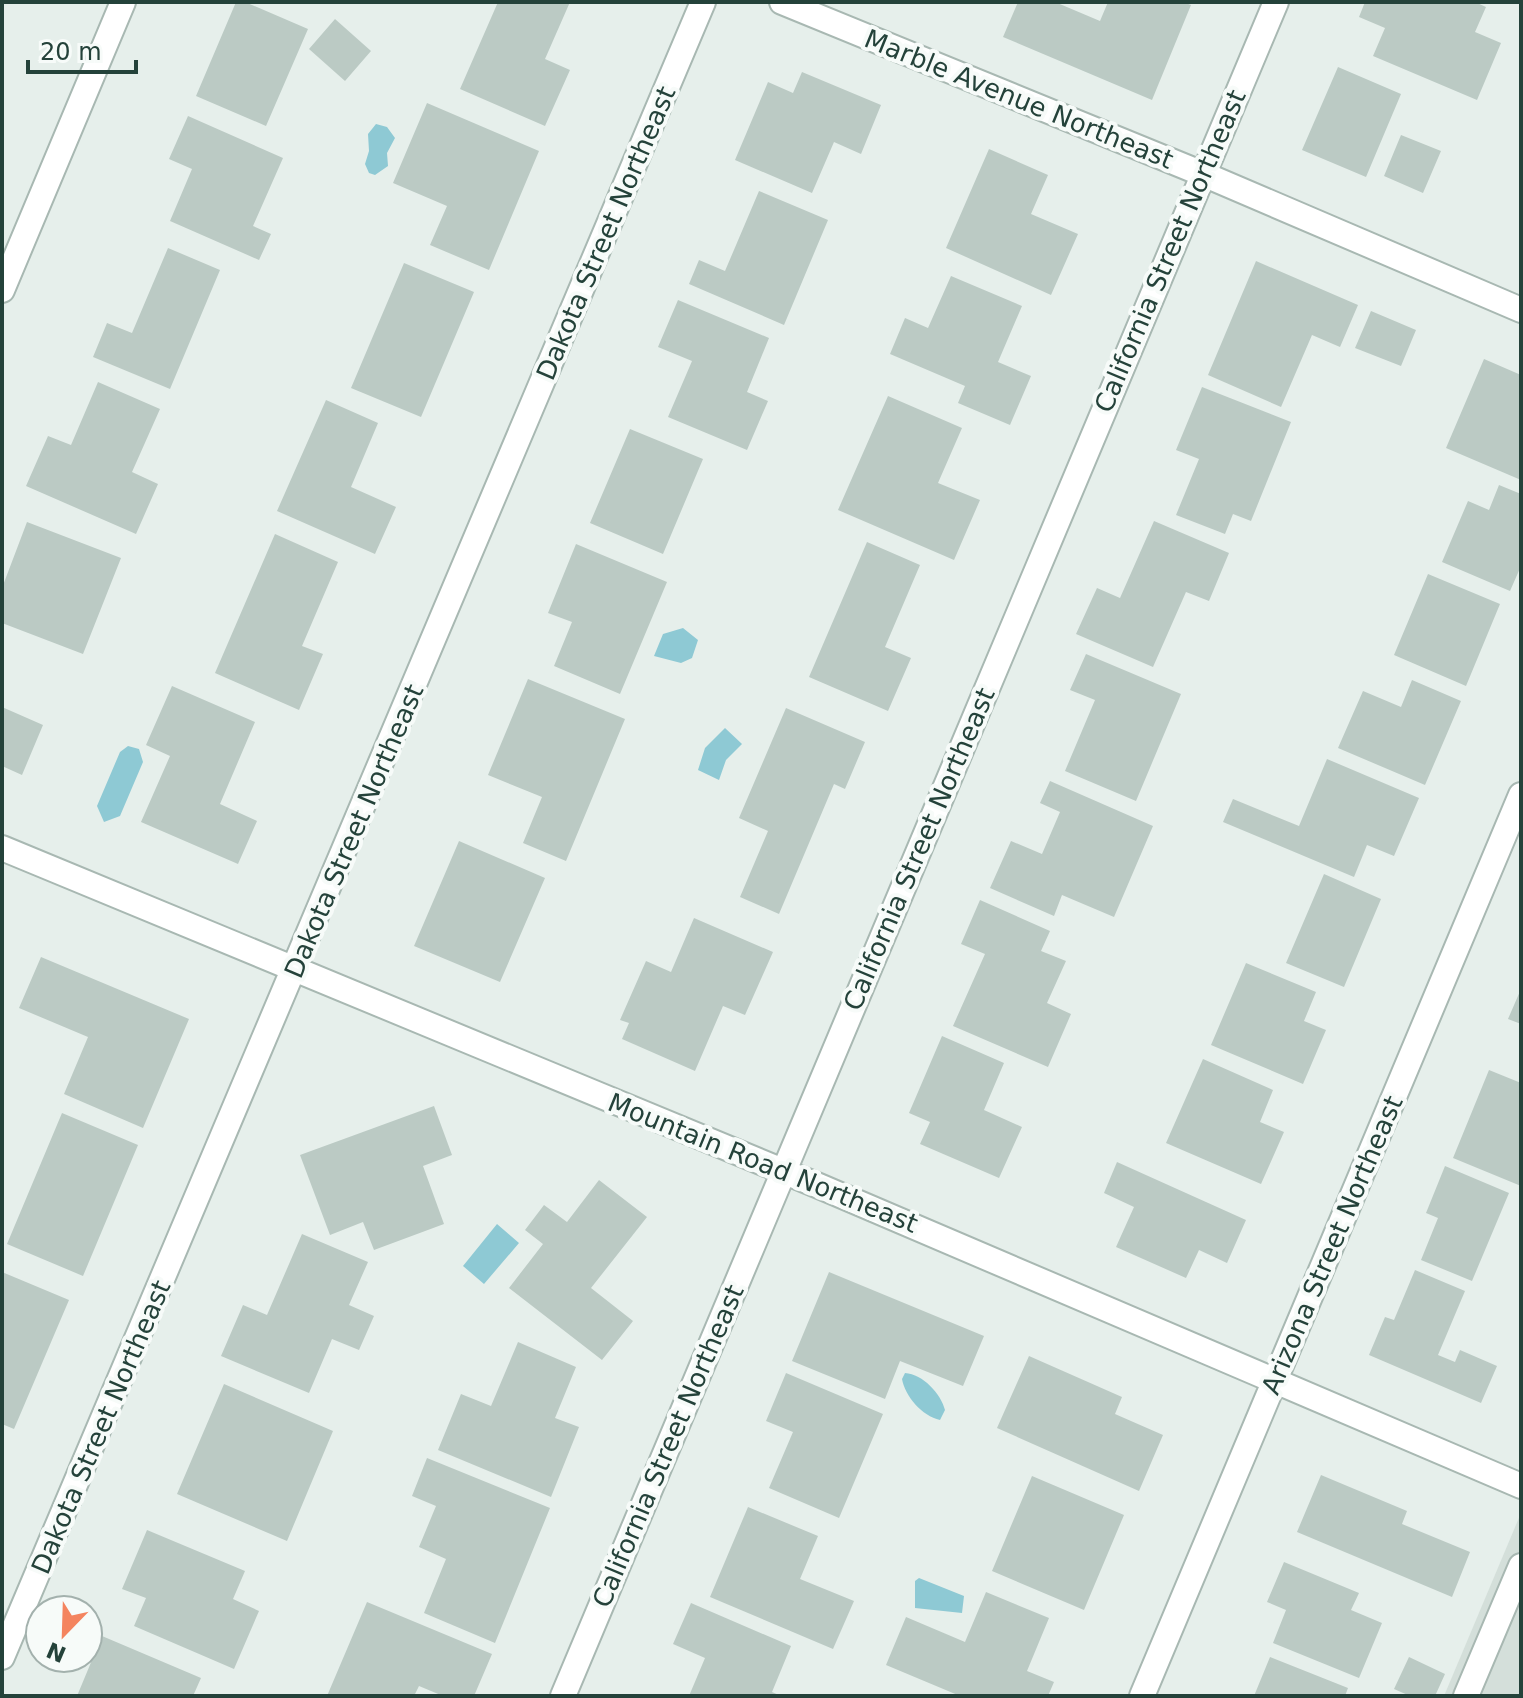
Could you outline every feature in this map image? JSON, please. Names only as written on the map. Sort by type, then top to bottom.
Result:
[{"type":"street","points":[[2,290],[123,2]]},
{"type":"street","name":"Dakota Street Northeast","points":[[2,1657],[703,2]]},
{"type":"street","name":"Marble Avenue Northeast","points":[[782,2],[1203,174],[1521,310]]},
{"type":"street","name":"California Street Northeast","points":[[563,1696],[1276,2]]},
{"type":"street","name":"Arizona Street Northeast","points":[[1142,1696],[1521,795]]},
{"type":"street","name":"Mountain Road Northeast","points":[[2,848],[1276,1378],[1521,1486]]},
{"type":"street","points":[[1466,1696],[1521,1566]]},
{"type":"shaded area","points":[[1521,1513],[1521,1696],[1444,1696]]},
{"type":"water","points":[[376,124],[387,127],[395,138],[387,153],[388,166],[375,175],[369,173],[365,164],[369,151],[368,134]]},
{"type":"water","points":[[683,628],[698,640],[692,658],[681,663],[654,656],[663,634]]},
{"type":"water","points":[[725,728],[742,744],[726,760],[719,780],[698,770],[705,748]]},
{"type":"water","points":[[128,746],[139,749],[143,762],[120,816],[104,822],[97,806],[120,752]]},
{"type":"water","points":[[497,1224],[519,1243],[484,1284],[463,1266]]},
{"type":"water","points":[[905,1373],[925,1381],[935,1392],[945,1410],[940,1420],[921,1410],[911,1398],[902,1379]]},
{"type":"water","points":[[919,1578],[964,1596],[962,1613],[915,1608],[915,1581]]},
{"type":"building","points":[[236,2],[245,2],[308,29],[266,126],[196,96]]},
{"type":"building","points":[[498,2],[570,2],[545,59],[570,70],[545,126],[460,89]]},
{"type":"building","points":[[1018,2],[1055,2],[1100,21],[1108,2],[1183,2],[1191,5],[1152,100],[1003,37]]},
{"type":"building","points":[[1365,2],[1475,2],[1486,7],[1475,32],[1501,43],[1477,100],[1373,56],[1385,28],[1359,17]]},
{"type":"building","points":[[335,19],[371,51],[345,81],[309,49]]},
{"type":"building","points":[[1338,67],[1401,94],[1366,177],[1302,150]]},
{"type":"building","points":[[802,72],[881,105],[861,154],[834,142],[812,193],[735,160],[768,82],[793,93]]},
{"type":"building","points":[[427,103],[539,151],[489,270],[430,245],[447,206],[393,183]]},
{"type":"building","points":[[188,116],[283,158],[253,226],[271,234],[259,260],[170,221],[192,169],[169,159]]},
{"type":"building","points":[[1401,135],[1441,151],[1423,193],[1384,176]]},
{"type":"building","points":[[989,149],[1048,175],[1031,214],[1078,234],[1051,295],[946,248]]},
{"type":"building","points":[[759,191],[828,220],[784,325],[689,284],[699,260],[725,271]]},
{"type":"building","points":[[168,248],[220,270],[170,389],[93,357],[107,323],[132,333]]},
{"type":"building","points":[[1256,261],[1358,305],[1340,347],[1312,335],[1281,407],[1208,375]]},
{"type":"building","points":[[404,263],[474,292],[421,417],[351,388]]},
{"type":"building","points":[[951,276],[1022,306],[998,362],[1031,376],[1010,425],[958,403],[965,386],[890,354],[905,318],[928,328]]},
{"type":"building","points":[[678,300],[769,338],[747,392],[768,401],[747,450],[668,417],[692,361],[658,347]]},
{"type":"building","points":[[1371,311],[1416,330],[1401,366],[1355,348]]},
{"type":"building","points":[[1484,359],[1521,375],[1521,480],[1446,448]]},
{"type":"building","points":[[98,382],[160,409],[132,472],[158,484],[136,534],[26,486],[48,436],[71,445]]},
{"type":"building","points":[[1202,387],[1291,422],[1251,521],[1233,514],[1225,534],[1176,515],[1199,459],[1176,450]]},
{"type":"building","points":[[888,396],[962,428],[938,483],[980,500],[954,560],[838,510]]},
{"type":"building","points":[[326,400],[378,423],[351,487],[396,507],[375,554],[277,511]]},
{"type":"building","points":[[630,429],[703,459],[663,554],[590,523]]},
{"type":"building","points":[[1499,485],[1521,494],[1521,566],[1510,591],[1442,562],[1468,501],[1489,510]]},
{"type":"building","points":[[1154,521],[1229,553],[1209,601],[1186,592],[1153,667],[1076,634],[1097,588],[1120,598]]},
{"type":"building","points":[[27,522],[121,558],[83,654],[2,623],[2,588]]},
{"type":"building","points":[[275,534],[338,562],[302,646],[323,654],[299,710],[215,673]]},
{"type":"building","points":[[867,542],[920,565],[885,647],[911,658],[888,711],[809,677]]},
{"type":"building","points":[[576,544],[667,582],[620,694],[554,666],[572,622],[548,613]]},
{"type":"building","points":[[1428,574],[1500,604],[1466,686],[1394,655]]},
{"type":"building","points":[[1086,654],[1181,694],[1136,801],[1065,771],[1095,700],[1070,690]]},
{"type":"building","points":[[528,679],[625,719],[566,861],[523,843],[542,797],[488,775]]},
{"type":"building","points":[[1412,680],[1461,701],[1425,785],[1338,748],[1363,691],[1401,707]]},
{"type":"building","points":[[172,686],[255,722],[220,804],[257,821],[238,864],[141,822],[170,756],[146,745]]},
{"type":"building","points":[[2,707],[43,725],[22,775],[2,766]]},
{"type":"building","points":[[786,708],[865,742],[845,789],[834,784],[779,914],[740,897],[768,831],[739,818]]},
{"type":"building","points":[[1327,759],[1419,798],[1394,856],[1367,845],[1354,877],[1223,822],[1233,799],[1299,826]]},
{"type":"building","points":[[1050,781],[1153,826],[1114,917],[1062,895],[1054,916],[990,888],[1011,841],[1042,854],[1060,812],[1040,803]]},
{"type":"building","points":[[459,841],[545,878],[500,982],[414,946]]},
{"type":"building","points":[[1324,874],[1381,899],[1344,987],[1286,963]]},
{"type":"building","points":[[980,900],[1050,931],[1041,951],[1066,961],[1047,1003],[1071,1014],[1048,1067],[953,1026],[985,954],[961,944]]},
{"type":"building","points":[[694,918],[773,952],[745,1015],[723,1006],[695,1071],[622,1039],[629,1023],[620,1020],[646,961],[671,972]]},
{"type":"building","points":[[41,957],[189,1019],[143,1128],[64,1094],[88,1037],[19,1008]]},
{"type":"building","points":[[1246,963],[1316,992],[1304,1021],[1326,1030],[1303,1084],[1211,1045]]},
{"type":"building","points":[[1521,989],[1521,1024],[1508,1019]]},
{"type":"building","points":[[942,1036],[1004,1063],[984,1110],[1022,1127],[999,1178],[920,1144],[930,1122],[909,1113]]},
{"type":"building","points":[[1203,1059],[1273,1090],[1260,1122],[1284,1132],[1261,1184],[1166,1143]]},
{"type":"building","points":[[1489,1070],[1521,1083],[1521,1186],[1453,1158]]},
{"type":"building","points":[[434,1106],[452,1155],[423,1166],[444,1224],[374,1250],[363,1222],[330,1235],[300,1155]]},
{"type":"building","points":[[62,1113],[138,1145],[83,1276],[7,1244]]},
{"type":"building","points":[[1117,1162],[1246,1220],[1227,1263],[1199,1250],[1186,1278],[1116,1247],[1134,1207],[1104,1193]]},
{"type":"building","points":[[1445,1166],[1509,1193],[1472,1281],[1421,1260],[1438,1218],[1426,1213]]},
{"type":"building","points":[[599,1180],[647,1217],[591,1288],[633,1321],[602,1360],[509,1288],[543,1244],[525,1230],[544,1205],[567,1222]]},
{"type":"building","points":[[302,1234],[368,1262],[349,1305],[374,1316],[359,1350],[332,1339],[309,1393],[221,1356],[243,1305],[267,1315]]},
{"type":"building","points":[[1415,1270],[1465,1291],[1438,1355],[1455,1362],[1460,1350],[1497,1366],[1481,1403],[1369,1355],[1385,1317],[1394,1320]]},
{"type":"building","points":[[2,1272],[69,1300],[14,1429],[2,1424]]},
{"type":"building","points":[[829,1272],[984,1336],[963,1386],[900,1361],[885,1399],[792,1361]]},
{"type":"building","points":[[518,1342],[576,1367],[555,1418],[579,1427],[551,1497],[438,1450],[461,1394],[491,1406]]},
{"type":"building","points":[[1029,1356],[1122,1397],[1115,1414],[1163,1435],[1139,1491],[997,1428]]},
{"type":"building","points":[[786,1373],[883,1414],[839,1518],[769,1488],[793,1432],[766,1421]]},
{"type":"building","points":[[224,1384],[333,1431],[287,1541],[177,1494]]},
{"type":"building","points":[[427,1458],[550,1508],[495,1643],[424,1613],[446,1559],[419,1547],[436,1506],[412,1496]]},
{"type":"building","points":[[1321,1475],[1407,1511],[1402,1524],[1470,1552],[1452,1597],[1297,1532]]},
{"type":"building","points":[[1032,1476],[1124,1515],[1084,1610],[992,1571]]},
{"type":"building","points":[[748,1507],[818,1536],[800,1579],[854,1601],[833,1649],[710,1597]]},
{"type":"building","points":[[147,1530],[245,1571],[233,1599],[259,1611],[234,1669],[134,1626],[146,1598],[122,1589]]},
{"type":"building","points":[[1284,1562],[1359,1593],[1351,1610],[1382,1623],[1359,1678],[1273,1643],[1286,1610],[1267,1602]]},
{"type":"building","points":[[986,1592],[1049,1618],[1027,1671],[1054,1682],[1048,1696],[960,1696],[886,1665],[906,1617],[965,1642]]},
{"type":"building","points":[[367,1602],[492,1654],[474,1696],[443,1696],[419,1686],[414,1696],[327,1696]]},
{"type":"building","points":[[691,1603],[791,1646],[772,1692],[781,1696],[689,1696],[705,1658],[673,1644]]},
{"type":"building","points":[[104,1637],[201,1678],[193,1696],[77,1696],[86,1674],[104,1674]]},
{"type":"building","points":[[1270,1657],[1348,1688],[1345,1696],[1254,1696]]},
{"type":"building","points":[[1409,1657],[1445,1674],[1435,1696],[1410,1696],[1394,1689]]}]
